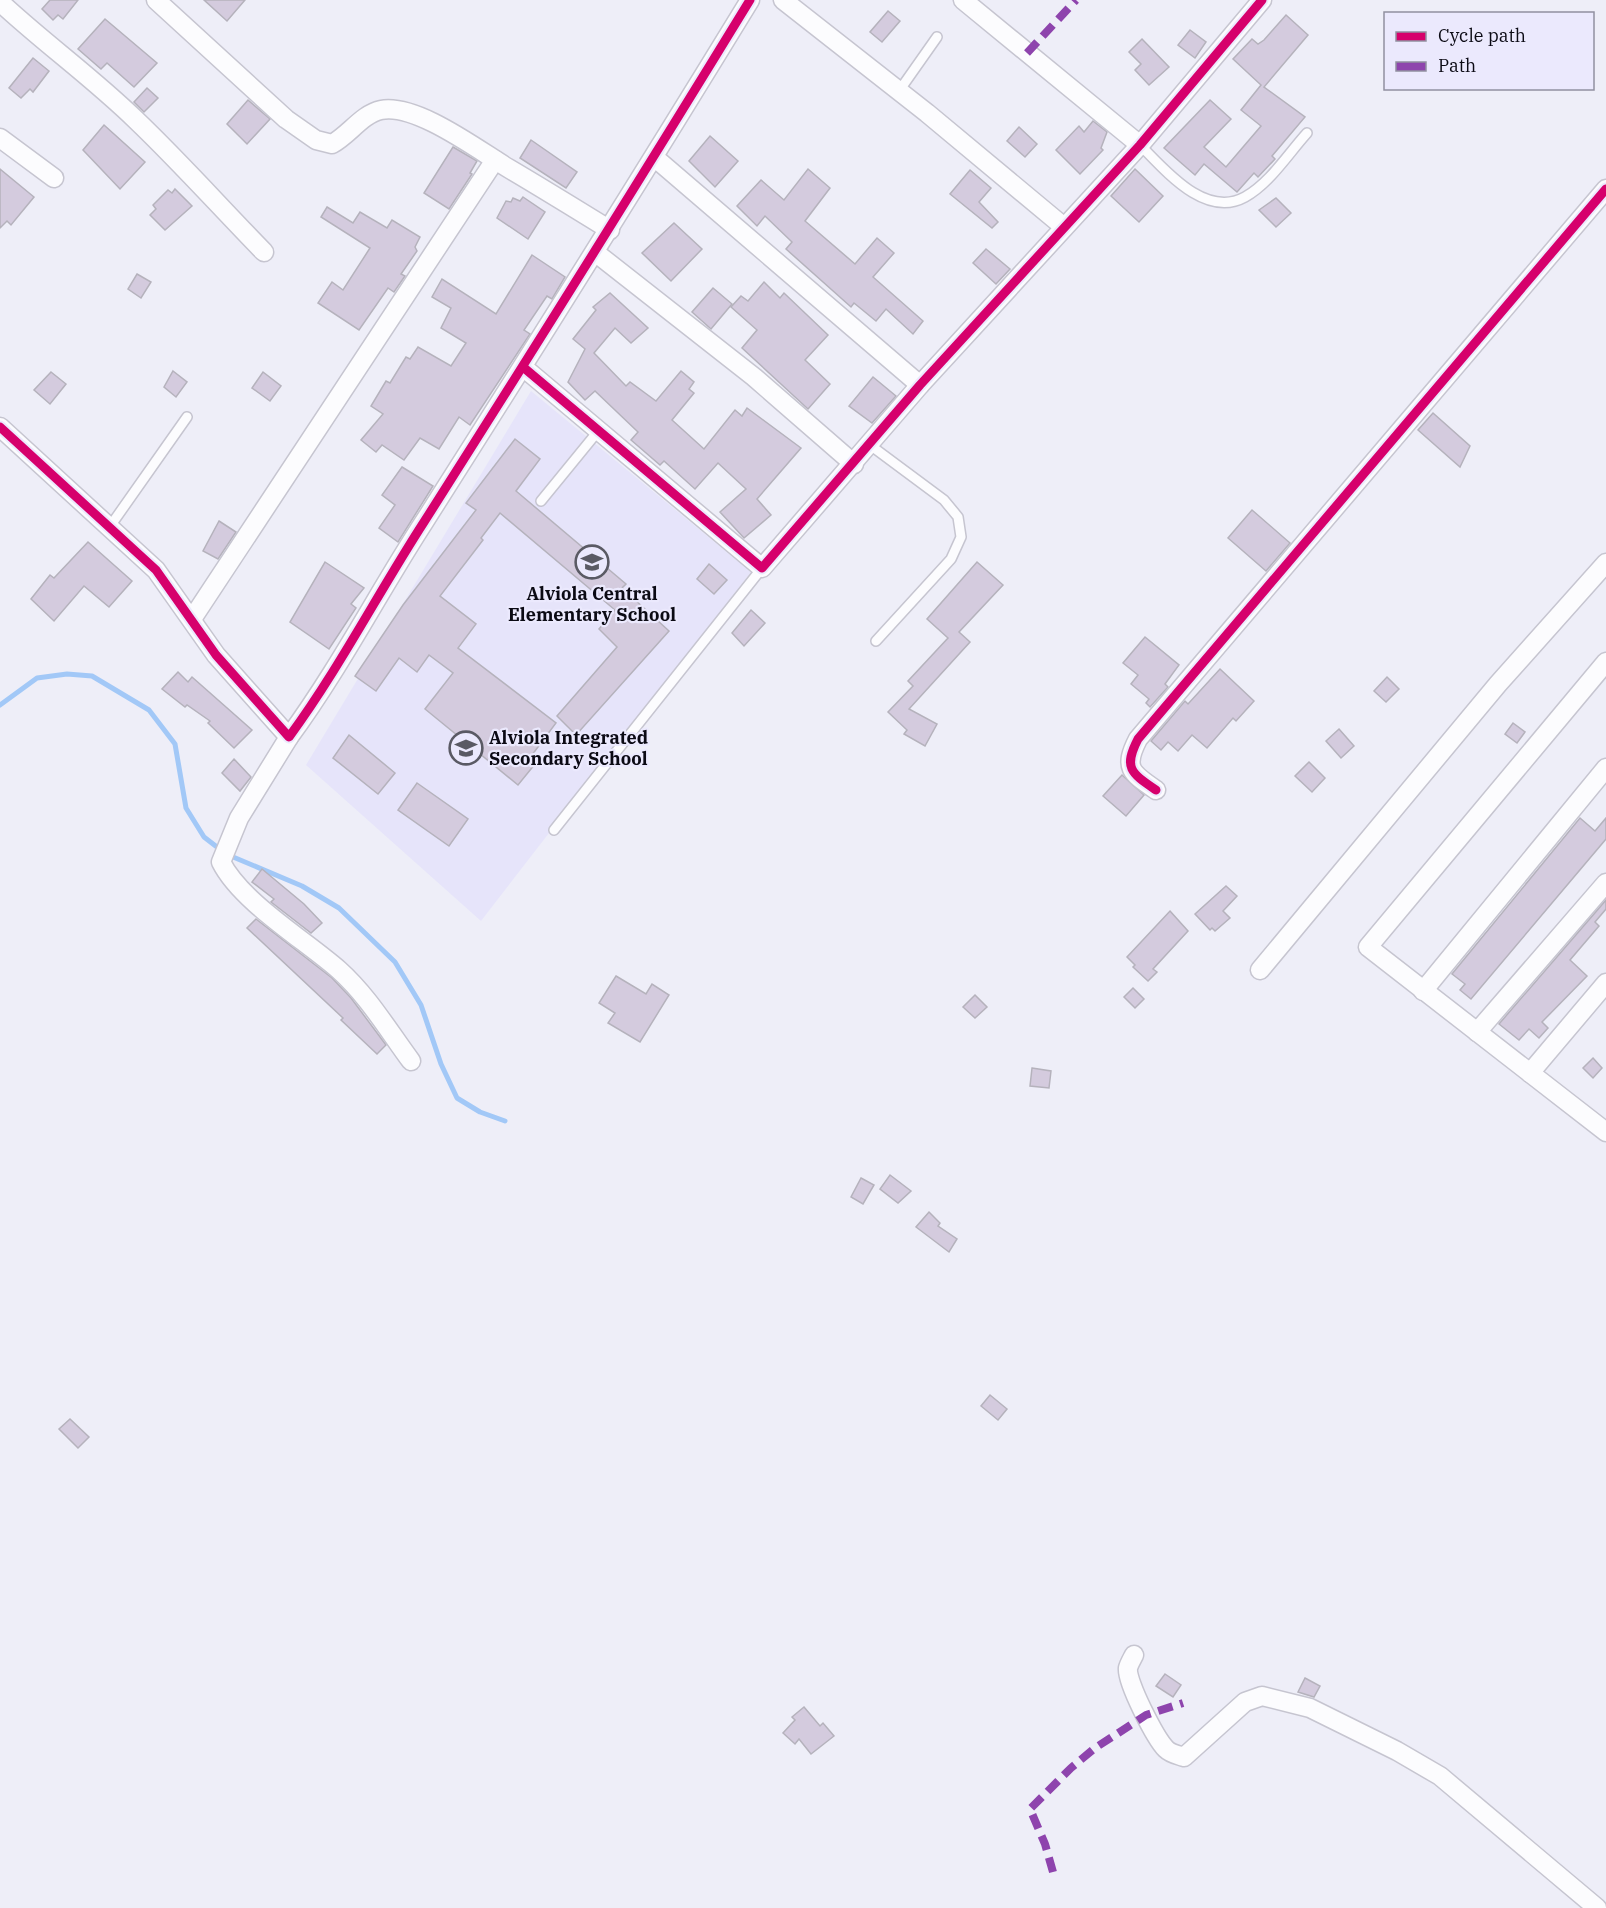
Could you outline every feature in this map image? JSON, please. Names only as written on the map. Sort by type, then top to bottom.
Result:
[{"type":"street","points":[[156,0],[286,119],[316,140],[332,144],[347,136],[365,118],[378,110],[392,109],[460,135],[495,160],[610,230]]},
{"type":"street","points":[[411,1061],[360,991],[340,971],[242,891],[227,874],[221,862],[239,818],[596,253],[750,0]]},
{"type":"street","points":[[783,0],[1064,227]]},
{"type":"street","points":[[963,0],[1140,145]]},
{"type":"street","points":[[523,367],[762,568],[920,386],[1140,145],[1262,0]]},
{"type":"street","points":[[0,2],[46,45],[136,120],[264,252]]},
{"type":"street","points":[[0,138],[54,178]]},
{"type":"street","points":[[654,157],[920,386]]},
{"type":"street","points":[[192,619],[495,160]]},
{"type":"street","points":[[1156,790],[1138,778],[1130,765],[1129,757],[1138,739],[1606,189]]},
{"type":"street","points":[[596,253],[754,377],[854,464]]},
{"type":"street","points":[[0,427],[111,525],[156,570],[216,655],[289,737]]},
{"type":"street","points":[[1260,970],[1498,684],[1606,563]]},
{"type":"street","points":[[1602,1122],[1530,1073],[1368,947],[1606,662]]},
{"type":"street","points":[[1423,990],[1606,768]]},
{"type":"street","points":[[1477,1032],[1606,883]]},
{"type":"street","points":[[1530,1073],[1606,983]]},
{"type":"street","points":[[1134,1655],[1128,1668],[1129,1683],[1137,1693],[1154,1735],[1169,1752],[1184,1757],[1245,1702],[1262,1696],[1310,1708],[1397,1750],[1440,1776],[1597,1908]]},
{"type":"lane","points":[[898,91],[937,37]]},
{"type":"lane","points":[[1140,145],[1185,189],[1204,197],[1227,202],[1245,197],[1267,179],[1307,133]]},
{"type":"lane","points":[[111,525],[187,417]]},
{"type":"lane","points":[[541,501],[598,430]]},
{"type":"lane","points":[[870,445],[944,500],[958,517],[961,537],[951,559],[876,641]]},
{"type":"lane","points":[[554,830],[762,568]]},
{"type":"shaded area","points":[[531,391],[751,572],[481,921],[306,765]]},
{"type":"building","points":[[50,0],[78,0],[63,19],[58,15],[53,20],[42,9]]},
{"type":"building","points":[[204,0],[245,0],[227,21]]},
{"type":"building","points":[[888,11],[900,21],[882,42],[870,32]]},
{"type":"building","points":[[1286,15],[1308,35],[1264,87],[1305,117],[1272,156],[1275,159],[1258,177],[1254,173],[1237,192],[1204,164],[1195,175],[1164,148],[1210,100],[1231,119],[1204,147],[1226,167],[1261,126],[1241,110],[1261,85],[1233,59],[1252,39],[1258,44],[1264,40]]},
{"type":"building","points":[[105,19],[157,63],[134,87],[107,63],[101,69],[78,49]]},
{"type":"building","points":[[1190,30],[1206,42],[1195,58],[1178,45]]},
{"type":"building","points":[[1142,39],[1169,67],[1149,85],[1135,70],[1141,64],[1129,52]]},
{"type":"building","points":[[33,58],[49,71],[33,92],[30,89],[21,98],[9,88]]},
{"type":"building","points":[[147,88],[158,98],[144,112],[134,102]]},
{"type":"building","points":[[248,100],[270,119],[247,144],[227,124]]},
{"type":"building","points":[[1093,121],[1107,132],[1101,148],[1103,150],[1080,174],[1056,150],[1079,126],[1084,132]]},
{"type":"building","points":[[104,125],[145,162],[120,189],[83,150]]},
{"type":"building","points":[[1019,127],[1037,144],[1025,157],[1007,141]]},
{"type":"building","points":[[710,136],[738,161],[715,187],[689,161]]},
{"type":"building","points":[[531,140],[577,172],[566,188],[520,158]]},
{"type":"building","points":[[453,147],[477,161],[470,173],[472,174],[449,209],[424,193]]},
{"type":"building","points":[[0,169],[34,197],[11,225],[7,221],[0,228]]},
{"type":"building","points":[[808,169],[830,188],[805,221],[855,264],[877,238],[894,253],[873,277],[923,321],[913,334],[886,309],[876,321],[854,303],[851,307],[786,249],[792,242],[765,216],[757,226],[737,206],[761,180],[784,200]]},
{"type":"building","points":[[1135,169],[1163,196],[1139,222],[1111,196]]},
{"type":"building","points":[[970,170],[991,188],[979,202],[998,222],[992,228],[950,194]]},
{"type":"building","points":[[175,189],[192,206],[165,230],[150,215],[156,209],[153,205],[168,190],[172,193]]},
{"type":"building","points":[[523,197],[545,212],[528,239],[497,218],[506,201],[511,202],[513,198],[520,201]]},
{"type":"building","points":[[1276,198],[1291,213],[1276,227],[1259,210]]},
{"type":"building","points":[[327,207],[353,223],[360,212],[387,228],[392,220],[420,237],[415,247],[417,251],[401,274],[405,276],[394,292],[388,288],[359,330],[318,303],[332,282],[343,290],[370,248],[321,217]]},
{"type":"building","points":[[674,223],[702,249],[671,281],[642,253]]},
{"type":"building","points":[[986,249],[1010,269],[996,284],[973,263]]},
{"type":"building","points":[[532,255],[565,277],[552,299],[547,296],[524,330],[530,334],[470,425],[459,417],[439,449],[420,438],[404,460],[382,445],[376,452],[361,440],[383,414],[371,406],[386,381],[390,383],[406,357],[410,359],[418,347],[451,366],[466,343],[441,328],[451,308],[432,297],[442,279],[496,314]]},
{"type":"building","points":[[137,274],[151,282],[141,298],[128,289]]},
{"type":"building","points":[[764,282],[780,298],[784,293],[828,335],[805,360],[830,384],[808,409],[742,348],[757,330],[731,307],[741,296],[748,301]]},
{"type":"building","points":[[713,288],[732,304],[711,329],[692,312]]},
{"type":"building","points":[[610,293],[648,328],[631,343],[615,328],[594,353],[626,386],[630,382],[656,401],[681,371],[694,382],[689,389],[694,393],[672,420],[704,449],[735,410],[742,416],[747,408],[801,448],[757,499],[771,515],[744,538],[720,512],[746,489],[718,463],[695,489],[664,461],[660,465],[631,440],[638,432],[595,391],[585,400],[568,382],[585,349],[573,339],[596,310],[593,307]]},
{"type":"building","points":[[173,371],[187,382],[176,397],[164,387]]},
{"type":"building","points":[[51,372],[66,384],[50,404],[34,390]]},
{"type":"building","points":[[263,372],[281,386],[270,401],[252,388]]},
{"type":"building","points":[[873,377],[896,396],[872,423],[849,406]]},
{"type":"building","points":[[1433,413],[1470,446],[1460,467],[1418,430]]},
{"type":"building","points":[[515,439],[540,459],[516,491],[626,584],[622,588],[669,631],[576,735],[557,716],[617,647],[599,629],[615,610],[500,513],[481,538],[483,540],[440,596],[476,624],[458,648],[556,723],[529,759],[535,764],[518,785],[425,709],[453,673],[429,655],[417,672],[399,658],[376,691],[355,676],[403,605],[476,510],[466,503]]},
{"type":"building","points":[[402,467],[433,486],[398,542],[379,528],[395,505],[382,495]]},
{"type":"building","points":[[1252,510],[1290,543],[1266,571],[1228,538]]},
{"type":"building","points":[[219,521],[236,532],[218,559],[203,551]]},
{"type":"building","points":[[88,542],[132,581],[109,607],[84,586],[54,621],[31,599],[50,575],[54,578]]},
{"type":"building","points":[[325,562],[364,588],[351,604],[356,608],[329,649],[290,622]]},
{"type":"building","points":[[977,562],[1003,585],[959,632],[970,642],[909,709],[937,724],[925,746],[904,734],[907,730],[888,712],[913,686],[908,681],[948,638],[927,619]]},
{"type":"building","points":[[709,564],[727,580],[714,594],[697,579]]},
{"type":"building","points":[[751,610],[765,623],[744,646],[732,633]]},
{"type":"building","points":[[1145,637],[1179,665],[1165,684],[1168,687],[1150,707],[1146,703],[1149,699],[1131,684],[1138,675],[1123,663]]},
{"type":"building","points":[[1220,669],[1254,701],[1236,721],[1233,718],[1207,748],[1192,735],[1178,751],[1168,742],[1161,750],[1151,741],[1185,701],[1188,704]]},
{"type":"building","points":[[178,672],[188,682],[192,677],[252,730],[234,748],[208,723],[210,721],[187,705],[185,707],[162,689]]},
{"type":"building","points":[[1387,677],[1399,689],[1386,702],[1374,691]]},
{"type":"building","points":[[1513,723],[1525,732],[1517,743],[1505,734]]},
{"type":"building","points":[[1339,729],[1354,746],[1341,758],[1326,741]]},
{"type":"building","points":[[349,735],[395,773],[378,794],[333,758]]},
{"type":"building","points":[[234,759],[251,777],[240,791],[222,773]]},
{"type":"building","points":[[1309,762],[1325,778],[1312,792],[1295,776]]},
{"type":"building","points":[[1122,775],[1144,795],[1126,816],[1103,796]]},
{"type":"building","points":[[417,783],[468,819],[449,846],[398,810]]},
{"type":"building","points":[[1580,818],[1595,831],[1606,818],[1606,839],[1471,999],[1460,990],[1465,984],[1452,974]]},
{"type":"building","points":[[262,869],[304,904],[322,923],[311,933],[271,902],[274,899],[252,882]]},
{"type":"building","points":[[1226,886],[1237,896],[1223,911],[1230,918],[1215,931],[1212,928],[1210,930],[1195,914]]},
{"type":"building","points":[[1606,900],[1606,909],[1595,922],[1599,926],[1570,960],[1587,976],[1542,1022],[1548,1028],[1539,1038],[1529,1029],[1519,1040],[1499,1024]]},
{"type":"building","points":[[1170,911],[1188,931],[1153,969],[1157,972],[1148,981],[1133,967],[1135,965],[1127,957]]},
{"type":"building","points":[[256,919],[332,978],[351,998],[386,1045],[377,1054],[341,1020],[343,1018],[247,928]]},
{"type":"building","points":[[616,976],[646,994],[652,984],[669,995],[640,1042],[608,1023],[615,1013],[599,1003]]},
{"type":"building","points":[[1133,988],[1144,999],[1135,1008],[1124,997]]},
{"type":"building","points":[[975,995],[987,1007],[975,1018],[963,1007]]},
{"type":"building","points":[[1593,1058],[1602,1068],[1593,1078],[1583,1068]]},
{"type":"building","points":[[1032,1068],[1051,1071],[1049,1088],[1030,1086]]},
{"type":"building","points":[[890,1175],[911,1191],[898,1203],[880,1189]]},
{"type":"building","points":[[861,1178],[874,1185],[863,1204],[851,1197]]},
{"type":"building","points":[[929,1212],[940,1223],[938,1226],[957,1239],[949,1252],[916,1227]]},
{"type":"building","points":[[990,1395],[1007,1409],[998,1420],[981,1406]]},
{"type":"building","points":[[70,1419],[89,1437],[78,1448],[59,1429]]},
{"type":"building","points":[[1165,1674],[1181,1685],[1173,1697],[1156,1686]]},
{"type":"building","points":[[1305,1678],[1320,1686],[1314,1697],[1298,1692]]},
{"type":"building","points":[[804,1707],[820,1726],[823,1723],[834,1736],[811,1754],[799,1739],[795,1744],[783,1733],[795,1720],[792,1717]]},
{"type":"waterway","points":[[0,705],[37,678],[67,674],[92,676],[149,710],[175,744],[186,808],[204,837],[226,854],[302,886],[339,908],[395,962],[421,1005],[441,1064],[457,1098],[480,1112],[505,1121]]},
{"type":"marked path","points":[[1027,53],[1076,0]]},
{"type":"marked path","points":[[1053,1872],[1045,1844],[1030,1809],[1071,1768],[1095,1748],[1146,1715],[1183,1703]]},
{"type":"cycle path","points":[[0,427],[156,570],[216,655],[289,737],[342,658],[407,549],[750,0]]},
{"type":"cycle path","points":[[523,367],[762,568],[920,385],[1140,145],[1262,0]]},
{"type":"cycle path","points":[[1156,790],[1132,769],[1131,757],[1138,739],[1606,189]]},
{"type":"place","name":"Alviola Central Elementary School","points":[[592,562]]},
{"type":"place","name":"Alviola Integrated Secondary School","points":[[466,748]]}]
